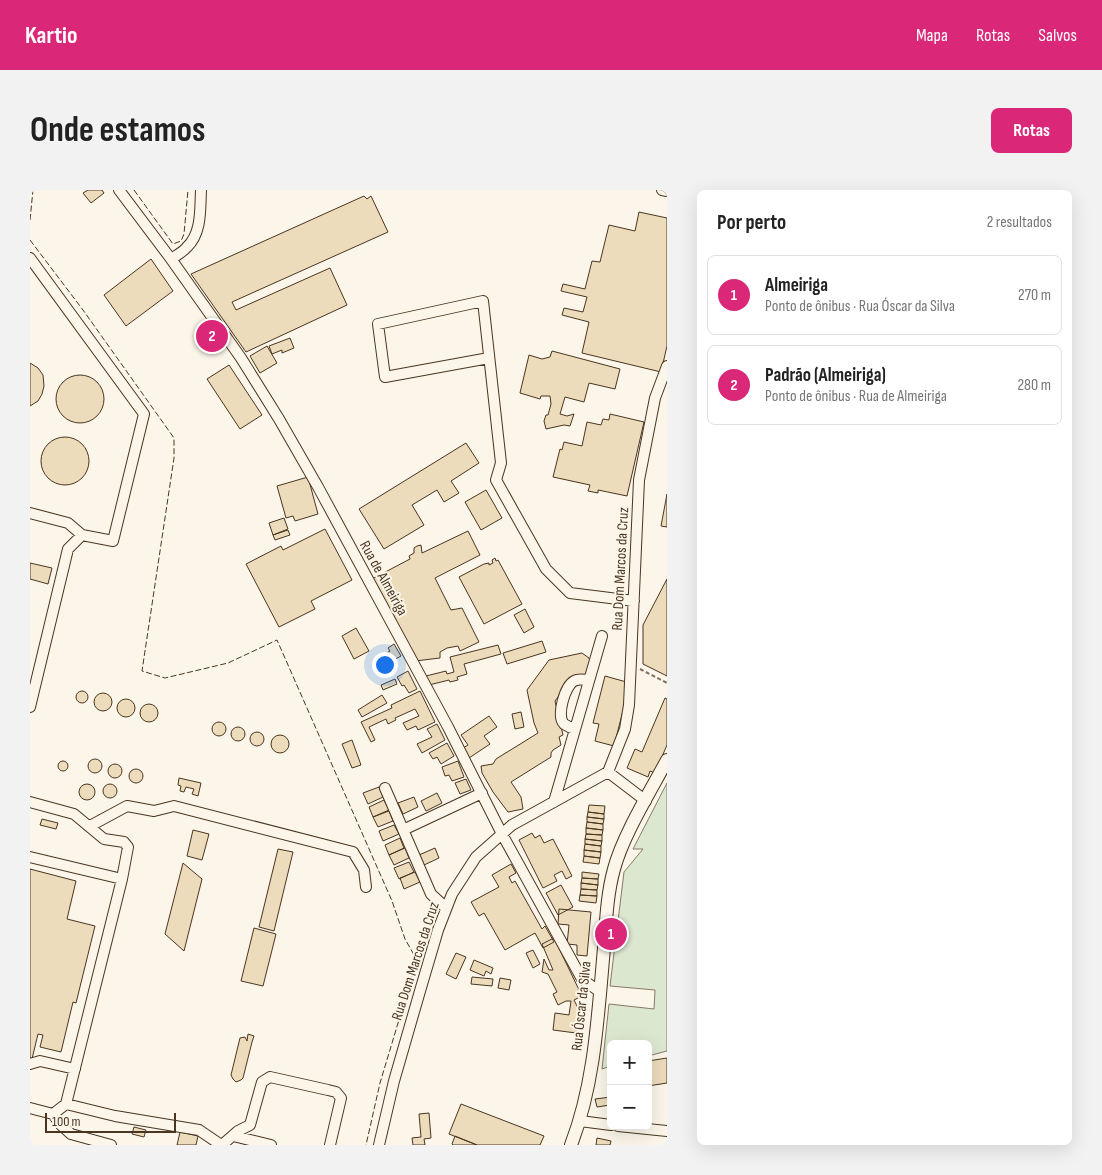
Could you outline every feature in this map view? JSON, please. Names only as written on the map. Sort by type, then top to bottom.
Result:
[{"type":"main road","name":"Rua Óscar da Silva","points":[[571,1145],[580,1121],[590,1070],[600,992],[608,898],[614,868],[627,837],[667,760]]},
{"type":"street","name":"Rua de Almeiriga","points":[[119,190],[171,259],[241,358],[284,428],[444,719],[502,834],[582,979],[600,992]]},
{"type":"street","points":[[171,259],[188,247],[195,236],[199,223],[201,190]]},
{"type":"street","points":[[662,190],[667,191]]},
{"type":"street","points":[[30,258],[144,414],[113,541],[82,535],[68,522],[30,513]]},
{"type":"street","points":[[489,358],[385,377],[378,324],[483,301],[501,463],[496,480],[546,569],[570,593],[634,601]]},
{"type":"street","name":"Rua Dom Marcos da Cruz","points":[[379,1145],[394,1081],[420,991],[438,930],[452,894],[476,857],[512,825],[608,772],[625,729],[629,705],[640,480],[655,398],[667,366]]},
{"type":"street","points":[[30,707],[68,549],[82,535]]},
{"type":"street","points":[[554,802],[602,636]]},
{"type":"street","points":[[575,729],[564,724],[562,720],[562,706],[568,687],[573,682],[589,680]]},
{"type":"street","points":[[608,772],[646,801]]},
{"type":"street","points":[[385,788],[431,894],[446,908]]},
{"type":"street","points":[[403,830],[482,793]]},
{"type":"street","points":[[30,802],[74,814],[104,839],[124,842],[128,847],[122,879],[66,1104],[53,1114]]},
{"type":"street","points":[[90,826],[127,806],[154,811],[174,806],[353,852],[364,870],[366,887]]},
{"type":"street","points":[[30,857],[122,879]]},
{"type":"street","points":[[30,1064],[40,1061],[75,1069]]},
{"type":"street","points":[[66,1104],[115,1116],[199,1130],[209,1141],[222,1145],[238,1131],[250,1125],[262,1082],[270,1077],[336,1092],[341,1098],[330,1145]]},
{"type":"street","points":[[30,1108],[53,1114],[71,1134],[111,1145]]},
{"type":"street","points":[[580,1121],[607,1124]]},
{"type":"street","points":[[652,1129],[667,1131]]},
{"type":"street","points":[[233,1136],[271,1145]]},
{"type":"path","points":[[631,665],[667,683]]},
{"type":"green space","points":[[667,783],[667,1051],[652,1055],[652,1040],[607,1040],[607,1067],[602,1069],[609,1004],[654,1009],[655,990],[610,986],[624,872],[643,849],[633,849]]},
{"type":"building","points":[[88,190],[102,190],[104,193],[91,203],[83,193]]},
{"type":"building","points":[[364,196],[367,199],[371,196],[388,232],[232,302],[236,310],[330,268],[347,305],[246,352],[191,274]]},
{"type":"building","points":[[639,212],[667,218],[667,346],[661,372],[582,353],[589,322],[562,315],[564,308],[583,312],[587,297],[561,291],[563,284],[585,289],[592,261],[600,262],[609,225],[635,231]]},
{"type":"building","points":[[151,259],[173,291],[126,326],[104,295]]},
{"type":"building","points":[[290,338],[294,348],[282,353],[282,350],[272,354],[269,346]]},
{"type":"building","points":[[267,346],[277,363],[260,373],[250,356]]},
{"type":"building","points":[[552,351],[620,369],[615,389],[589,383],[584,402],[565,397],[560,414],[567,416],[574,414],[570,426],[564,425],[546,429],[544,421],[551,404],[550,396],[541,396],[540,399],[520,393],[529,355],[542,359],[550,357]]},
{"type":"building","points":[[30,363],[38,368],[43,375],[44,386],[38,401],[30,406]]},
{"type":"building","points":[[229,365],[262,415],[240,429],[207,379]]},
{"type":"building","points":[[75,375],[85,375],[97,382],[104,394],[104,404],[97,416],[85,423],[75,423],[67,419],[60,412],[56,404],[56,394],[60,386],[67,379]]},
{"type":"building","points":[[610,414],[644,422],[627,496],[598,490],[598,493],[588,491],[590,485],[553,477],[560,449],[562,450],[564,442],[582,446],[587,422],[601,425],[603,419],[609,420]]},
{"type":"building","points":[[65,437],[74,439],[82,444],[87,452],[89,461],[87,470],[82,478],[74,483],[65,485],[56,483],[48,478],[43,470],[41,461],[43,452],[48,444],[56,439]]},
{"type":"building","points":[[466,443],[479,463],[451,481],[459,493],[444,502],[437,490],[412,505],[424,525],[384,549],[359,509]]},
{"type":"building","points":[[308,477],[318,514],[295,521],[293,516],[286,518],[277,486]]},
{"type":"building","points":[[486,490],[502,518],[481,530],[465,502]]},
{"type":"building","points":[[667,494],[667,527],[661,526]]},
{"type":"building","points":[[284,518],[288,529],[273,535],[269,523]]},
{"type":"building","points":[[325,529],[352,580],[311,601],[315,609],[279,627],[246,564],[281,546],[283,550]]},
{"type":"building","points":[[288,530],[290,535],[275,540],[273,535]]},
{"type":"building","points":[[468,531],[480,555],[435,578],[451,610],[462,608],[479,642],[460,651],[458,646],[447,648],[440,652],[440,658],[415,661],[372,579],[410,559],[409,556],[414,553],[414,548],[417,546],[421,545],[422,553]]},
{"type":"building","points":[[495,558],[496,561],[498,560],[522,604],[484,624],[459,577],[484,564],[489,563],[489,565],[493,563],[492,560]]},
{"type":"building","points":[[30,563],[52,568],[48,584],[30,579]]},
{"type":"building","points":[[667,579],[667,676],[643,664],[643,625]]},
{"type":"building","points":[[525,609],[534,627],[524,633],[514,615]]},
{"type":"building","points":[[356,628],[369,651],[354,659],[342,636]]},
{"type":"building","points":[[542,641],[546,652],[507,664],[503,653]]},
{"type":"building","points":[[394,644],[401,656],[381,667],[376,659],[390,651],[388,648]]},
{"type":"building","points":[[498,645],[501,654],[464,664],[467,674],[457,677],[458,680],[450,682],[449,680],[429,685],[426,676],[446,671],[447,674],[454,672],[450,657]]},
{"type":"building","points":[[582,653],[589,658],[593,673],[570,681],[555,701],[563,735],[559,737],[561,745],[553,750],[551,757],[511,782],[521,797],[523,809],[508,812],[493,792],[482,773],[481,766],[493,764],[496,759],[538,733],[527,690],[549,660]]},
{"type":"building","points":[[408,671],[417,689],[409,693],[397,677]]},
{"type":"building","points":[[605,676],[630,683],[614,746],[595,741],[599,724],[593,723]]},
{"type":"building","points":[[395,679],[397,684],[383,690],[381,685]]},
{"type":"building","points":[[80,691],[84,691],[88,697],[84,703],[80,703],[76,699],[76,695]]},
{"type":"building","points":[[420,691],[435,722],[418,730],[416,726],[407,730],[403,723],[419,716],[415,709],[395,718],[396,720],[388,724],[386,719],[369,727],[375,740],[371,742],[361,722],[392,708],[391,705]]},
{"type":"building","points":[[103,693],[109,696],[112,702],[109,708],[103,711],[97,708],[94,702],[97,696]]},
{"type":"building","points":[[382,695],[387,703],[362,717],[358,710]]},
{"type":"building","points":[[665,698],[667,699],[667,745],[655,773],[650,771],[648,777],[627,768],[635,749],[642,752]]},
{"type":"building","points":[[126,699],[132,702],[135,708],[132,714],[126,717],[120,714],[117,708],[120,702]]},
{"type":"building","points":[[149,704],[155,707],[158,713],[155,719],[149,722],[143,719],[140,713],[143,707]]},
{"type":"building","points":[[521,712],[524,727],[515,729],[512,714]]},
{"type":"building","points":[[489,716],[497,727],[484,736],[490,744],[469,758],[463,748],[468,745],[461,735]]},
{"type":"building","points":[[219,722],[224,724],[226,729],[224,734],[219,736],[214,734],[212,729],[214,724]]},
{"type":"building","points":[[437,724],[445,740],[422,753],[417,744],[432,737],[427,729]]},
{"type":"building","points":[[238,727],[243,729],[245,734],[243,739],[238,741],[233,739],[231,734],[233,729]]},
{"type":"building","points":[[257,732],[262,734],[264,739],[262,744],[257,746],[252,744],[250,739],[252,734]]},
{"type":"building","points":[[280,735],[286,738],[289,744],[286,750],[280,753],[274,750],[271,744],[274,738]]},
{"type":"building","points":[[352,740],[361,765],[352,768],[342,744]]},
{"type":"building","points":[[447,743],[454,756],[441,764],[437,757],[433,759],[429,753]]},
{"type":"building","points":[[95,759],[100,761],[102,766],[100,771],[95,773],[90,771],[88,766],[90,761]]},
{"type":"building","points":[[63,761],[68,766],[63,771],[58,766]]},
{"type":"building","points":[[458,761],[464,777],[452,781],[449,775],[445,776],[442,767]]},
{"type":"building","points":[[115,764],[120,766],[122,771],[120,776],[115,778],[110,776],[108,771],[110,766]]},
{"type":"building","points":[[136,769],[141,771],[143,776],[141,781],[136,783],[131,781],[129,776],[131,771]]},
{"type":"building","points":[[179,778],[201,783],[198,796],[192,794],[194,789],[186,787],[184,792],[180,791],[181,786],[178,785]]},
{"type":"building","points":[[466,779],[471,790],[460,794],[455,783]]},
{"type":"building","points":[[87,784],[95,792],[87,800],[79,792]]},
{"type":"building","points":[[110,784],[115,786],[117,791],[115,796],[110,798],[105,796],[103,791],[105,786]]},
{"type":"building","points":[[379,787],[383,797],[368,804],[363,793]]},
{"type":"building","points":[[437,793],[442,803],[426,811],[421,801]]},
{"type":"building","points":[[414,797],[418,807],[403,814],[398,803]]},
{"type":"building","points":[[384,800],[389,810],[373,817],[369,807]]},
{"type":"building","points":[[589,805],[605,806],[604,814],[588,812]]},
{"type":"building","points":[[389,811],[393,821],[378,827],[373,817]]},
{"type":"building","points":[[588,812],[604,814],[604,819],[587,817]]},
{"type":"building","points":[[587,817],[604,819],[603,824],[587,822]]},
{"type":"building","points":[[42,819],[58,823],[56,829],[40,825]]},
{"type":"building","points":[[587,822],[603,824],[603,830],[586,828]]},
{"type":"building","points":[[394,825],[399,834],[383,841],[379,831]]},
{"type":"building","points":[[586,828],[603,830],[602,835],[586,834]]},
{"type":"building","points":[[193,830],[209,834],[202,860],[187,856]]},
{"type":"building","points":[[532,833],[535,838],[540,835],[544,843],[553,839],[572,876],[566,879],[562,871],[554,875],[557,881],[543,888],[519,840]]},
{"type":"building","points":[[586,834],[602,835],[602,841],[585,839]]},
{"type":"building","points":[[400,838],[404,848],[389,855],[385,845]]},
{"type":"building","points":[[585,839],[602,841],[601,846],[585,844]]},
{"type":"building","points":[[585,844],[601,846],[601,852],[584,850]]},
{"type":"building","points":[[405,848],[409,858],[394,865],[389,855]]},
{"type":"building","points":[[435,848],[439,858],[424,865],[419,855]]},
{"type":"building","points":[[278,849],[293,852],[274,931],[259,927]]},
{"type":"building","points":[[584,850],[601,852],[600,858],[584,856]]},
{"type":"building","points":[[584,856],[600,858],[599,864],[583,862]]},
{"type":"building","points":[[409,862],[414,872],[399,879],[394,868]]},
{"type":"building","points":[[183,863],[202,879],[184,951],[165,934]]},
{"type":"building","points":[[511,864],[516,873],[509,877],[512,883],[515,881],[542,929],[545,926],[554,942],[543,948],[535,933],[505,950],[484,913],[479,916],[471,902],[499,887],[492,875]]},
{"type":"building","points":[[30,869],[76,881],[67,919],[95,926],[76,1003],[73,1002],[61,1052],[40,1047],[43,1035],[38,1034],[32,1059],[30,1058]]},
{"type":"building","points":[[415,872],[420,882],[404,889],[400,878]]},
{"type":"building","points":[[582,872],[599,874],[598,879],[582,878]]},
{"type":"building","points":[[582,878],[598,879],[598,885],[581,883]]},
{"type":"building","points":[[581,883],[598,885],[597,890],[581,889]]},
{"type":"building","points":[[561,885],[573,907],[558,915],[546,893]]},
{"type":"building","points":[[581,889],[597,890],[597,896],[580,895]]},
{"type":"building","points":[[580,895],[597,896],[596,903],[579,901]]},
{"type":"building","points":[[559,909],[591,912],[587,956],[577,955],[577,945],[567,944],[569,925],[558,924]]},
{"type":"building","points":[[254,928],[276,934],[263,986],[241,981]]},
{"type":"building","points":[[554,938],[582,996],[574,1000],[579,1010],[576,1033],[553,1030],[555,1013],[569,1015],[571,1001],[558,1005],[553,994],[557,992],[548,974],[542,972],[544,959],[549,970],[553,970],[542,944]]},
{"type":"building","points":[[533,950],[540,964],[533,968],[526,953]]},
{"type":"building","points":[[456,953],[466,957],[456,979],[446,974]]},
{"type":"building","points":[[474,960],[493,968],[491,974],[486,971],[484,976],[470,970]]},
{"type":"building","points":[[472,977],[493,979],[492,986],[471,984]]},
{"type":"building","points":[[500,978],[511,980],[509,990],[498,988]]},
{"type":"building","points":[[248,1034],[254,1036],[243,1078],[236,1082],[231,1075],[240,1038],[245,1037],[247,1041]]},
{"type":"building","points":[[667,1058],[667,1083],[652,1085],[652,1060]]},
{"type":"building","points":[[607,1098],[607,1105],[597,1107],[595,1099]]},
{"type":"building","points":[[461,1104],[544,1136],[540,1145],[477,1145],[449,1134]]},
{"type":"building","points":[[429,1113],[431,1138],[424,1139],[425,1145],[413,1145],[412,1138],[421,1137],[419,1114]]},
{"type":"building","points":[[134,1127],[146,1130],[144,1137],[132,1134]]},
{"type":"building","points":[[180,1132],[198,1136],[196,1145],[177,1145]]},
{"type":"building","points":[[455,1136],[477,1145],[453,1145]]},
{"type":"building","points":[[597,1138],[611,1141],[610,1145],[596,1145]]},
{"type":"fence","points":[[30,220],[33,190]]},
{"type":"fence","points":[[134,190],[173,244],[181,241],[184,234],[188,190]]},
{"type":"fence","points":[[30,240],[83,310],[174,438],[174,458],[142,671],[165,678],[228,663],[277,640],[392,901],[405,939],[417,960],[380,1083],[366,1145]]},
{"type":"place","name":"Padrão (Almeiriga)","points":[[212,336]]},
{"type":"place","name":"Almeiriga","points":[[611,934]]}]
